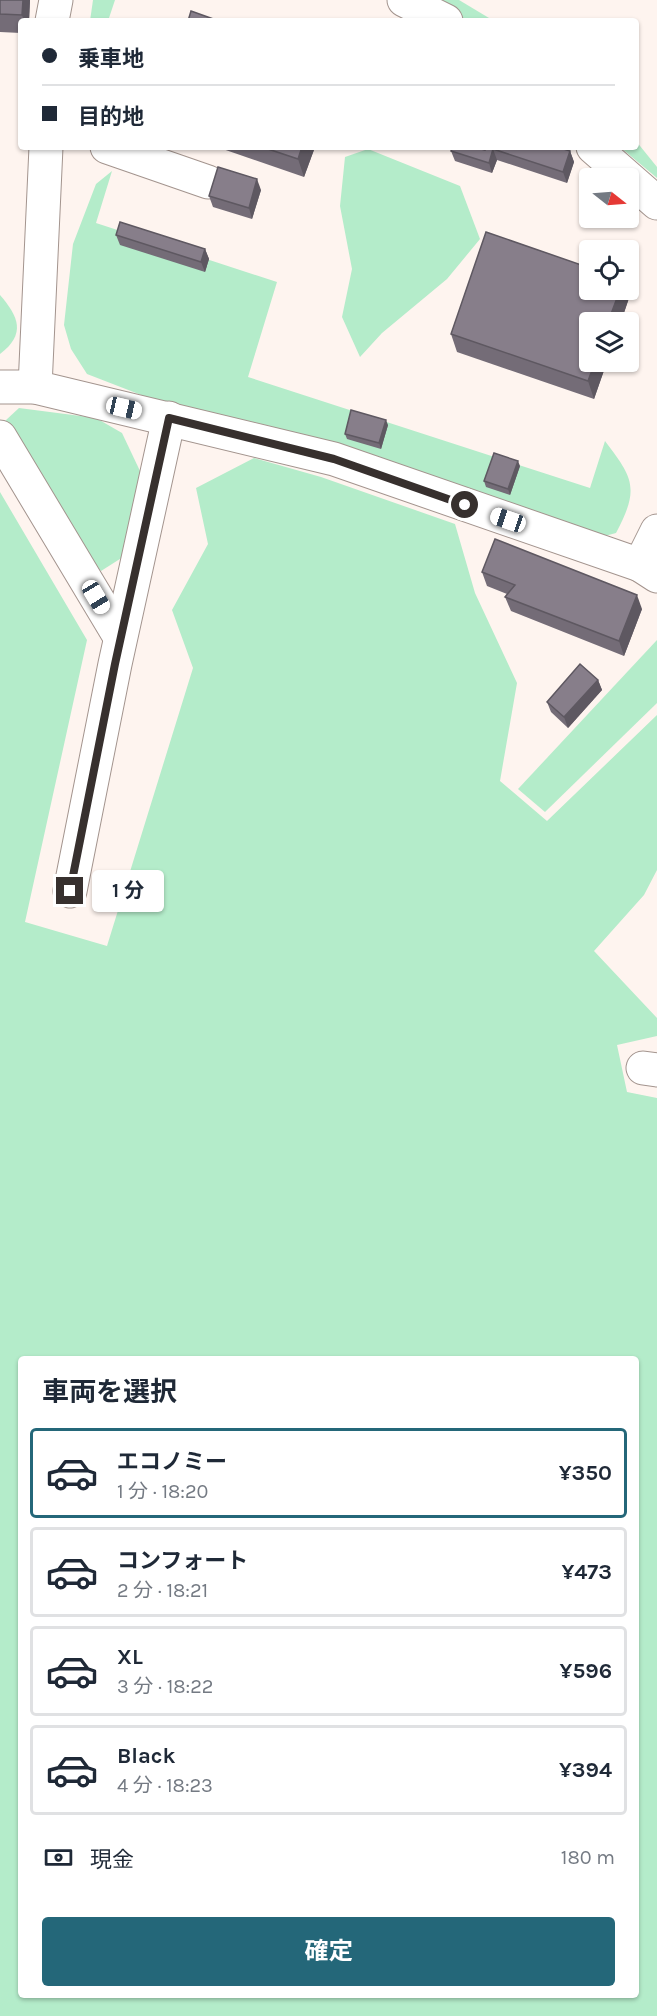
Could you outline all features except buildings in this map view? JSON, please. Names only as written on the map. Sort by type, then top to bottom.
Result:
[{"type":"street","points":[[53,18],[57,0]]},
{"type":"street","points":[[404,0],[440,18]]},
{"type":"street","points":[[35,387],[46,150]]},
{"type":"street","points":[[116,150],[208,182]]},
{"type":"street","points":[[596,150],[657,202]]},
{"type":"street","points":[[0,387],[35,387],[334,459],[648,570],[657,531]]},
{"type":"street","points":[[70,891],[120,637],[169,418]]},
{"type":"street","points":[[0,437],[120,637]]},
{"type":"green space","points":[[93,0],[115,0],[109,18],[90,18]]},
{"type":"green space","points":[[435,0],[459,0],[489,18],[461,18]]},
{"type":"green space","points":[[639,145],[657,167],[657,178],[624,150],[639,150]]},
{"type":"green space","points":[[370,150],[460,186],[480,239],[447,279],[382,333],[360,357],[342,317],[352,269],[340,206],[345,157]]},
{"type":"green space","points":[[112,171],[96,223],[277,282],[248,377],[590,488],[605,441],[622,465],[630,484],[628,505],[616,533],[601,537],[270,426],[149,398],[87,374],[71,349],[64,325],[73,244],[96,184]]},
{"type":"green space","points":[[0,295],[12,311],[17,325],[14,339],[0,354]]},
{"type":"green space","points":[[19,408],[96,418],[122,433],[140,471],[123,557],[101,571],[75,540],[5,421]]},
{"type":"green space","points":[[254,458],[321,477],[455,524],[475,593],[517,683],[500,781],[547,821],[657,715],[657,870],[644,895],[594,951],[657,1018],[657,1036],[617,1045],[627,1092],[657,1098],[657,2016],[0,2016],[0,492],[87,640],[25,922],[107,946],[193,668],[172,610],[208,544],[196,488]]},
{"type":"green space","points":[[657,640],[657,703],[545,812],[518,789]]},
{"type":"route","points":[[70,891],[115,664],[169,418],[334,459],[465,505]]}]
